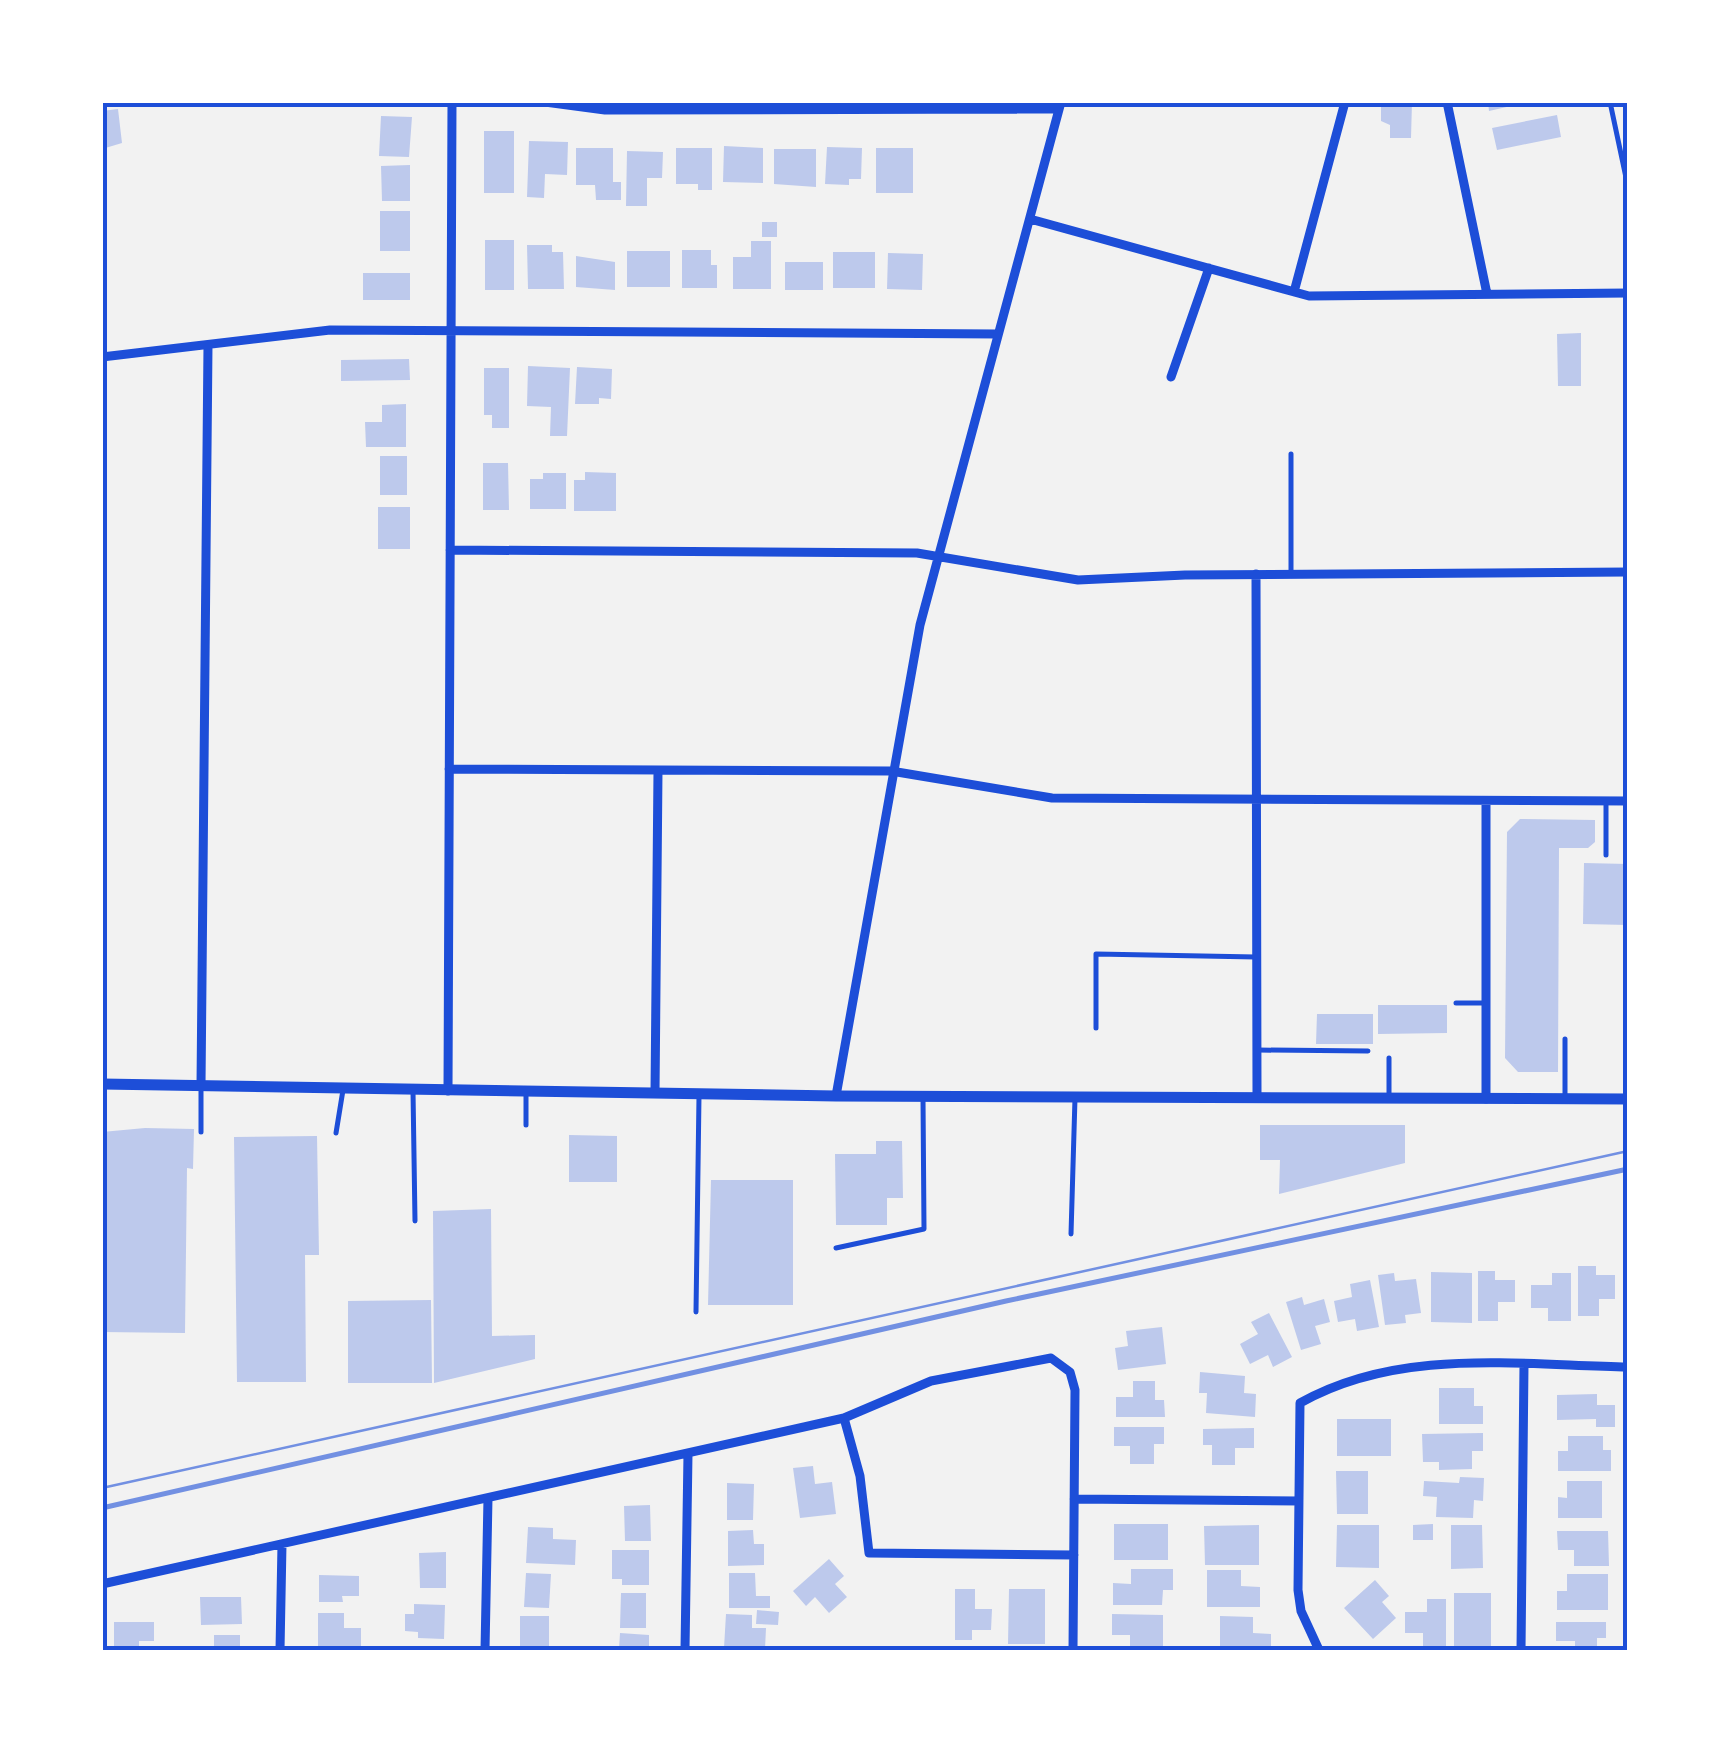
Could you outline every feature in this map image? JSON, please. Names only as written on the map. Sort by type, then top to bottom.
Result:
[{"type":"street","points":[[448,1091],[452,102]]},
{"type":"street","points":[[545,102],[605,110],[1060,106],[939,554],[891,770],[836,1096]]},
{"type":"street","points":[[1294,292],[1345,102]]},
{"type":"street","points":[[1447,102],[1487,294]]},
{"type":"street","points":[[1030,218],[1309,296],[1628,293]]},
{"type":"street","points":[[1172,376],[1209,268]]},
{"type":"street","points":[[102,357],[330,330],[998,334]]},
{"type":"street","points":[[201,1085],[208,344]]},
{"type":"street","points":[[450,550],[939,554],[1078,580],[1256,574],[1628,572]]},
{"type":"street","points":[[1256,574],[1258,1097]]},
{"type":"street","points":[[449,768],[891,770],[1052,798],[1256,796],[1628,802]]},
{"type":"street","points":[[656,1093],[658,771]]},
{"type":"street","points":[[1486,801],[1486,1098]]},
{"type":"street","points":[[102,1084],[836,1096],[1628,1098]]},
{"type":"street","points":[[102,1584],[844,1418],[931,1381],[1052,1358],[1070,1372],[1075,1383],[1073,1650]]},
{"type":"street","points":[[1319,1650],[1300,1611],[1300,1404],[1352,1378],[1432,1364],[1628,1367]]},
{"type":"street","points":[[1521,1650],[1524,1365]]},
{"type":"street","points":[[844,1418],[860,1476],[869,1553],[1074,1555]]},
{"type":"street","points":[[685,1650],[688,1454]]},
{"type":"street","points":[[485,1650],[488,1498]]},
{"type":"street","points":[[1074,1499],[1298,1501]]},
{"type":"street","points":[[280,1650],[282,1544]]},
{"type":"lane","points":[[1610,102],[1628,187]]},
{"type":"lane","points":[[1291,454],[1291,574]]},
{"type":"lane","points":[[1606,801],[1606,856]]},
{"type":"lane","points":[[1096,1028],[1096,954],[1256,957]]},
{"type":"lane","points":[[1456,1003],[1486,1003]]},
{"type":"lane","points":[[1564,1039],[1565,1099]]},
{"type":"lane","points":[[1258,1050],[1368,1052]]},
{"type":"lane","points":[[1388,1058],[1388,1098]]},
{"type":"lane","points":[[201,1085],[201,1132]]},
{"type":"lane","points":[[336,1134],[343,1090]]},
{"type":"lane","points":[[413,1091],[415,1221]]},
{"type":"lane","points":[[526,1092],[526,1125]]},
{"type":"lane","points":[[696,1312],[699,1093]]},
{"type":"lane","points":[[836,1248],[924,1229],[923,1095]]},
{"type":"lane","points":[[1070,1234],[1075,1096]]},
{"type":"building","points":[[380,102],[413,102],[413,107],[380,106]]},
{"type":"building","points":[[1381,102],[1412,102],[1411,138],[1390,138],[1390,125],[1381,121]]},
{"type":"building","points":[[1488,102],[1511,102],[1511,106],[1489,111]]},
{"type":"building","points":[[118,109],[122,143],[102,149],[102,111]]},
{"type":"building","points":[[1557,115],[1561,137],[1497,150],[1492,128]]},
{"type":"building","points":[[381,116],[412,117],[409,157],[379,156]]},
{"type":"building","points":[[484,131],[514,131],[514,193],[484,193]]},
{"type":"building","points":[[529,141],[568,142],[567,175],[545,174],[544,198],[527,197]]},
{"type":"building","points":[[724,146],[763,148],[763,183],[723,182]]},
{"type":"building","points":[[827,147],[862,148],[861,179],[849,179],[849,185],[825,184]]},
{"type":"building","points":[[576,148],[613,148],[613,182],[621,182],[621,200],[596,200],[595,185],[576,185]]},
{"type":"building","points":[[676,148],[712,148],[712,190],[698,190],[698,184],[676,184]]},
{"type":"building","points":[[876,148],[913,148],[913,193],[876,193]]},
{"type":"building","points":[[774,149],[816,149],[816,187],[774,184]]},
{"type":"building","points":[[627,151],[663,152],[662,178],[647,178],[647,206],[626,206]]},
{"type":"building","points":[[410,165],[410,201],[382,201],[381,166]]},
{"type":"building","points":[[380,211],[410,211],[410,251],[380,251]]},
{"type":"building","points":[[762,222],[777,222],[777,237],[762,237]]},
{"type":"building","points":[[485,240],[514,240],[514,290],[485,290]]},
{"type":"building","points":[[751,241],[771,241],[771,289],[733,289],[733,257],[751,257]]},
{"type":"building","points":[[527,245],[552,245],[552,252],[563,252],[564,289],[528,289]]},
{"type":"building","points":[[682,250],[711,250],[711,265],[717,265],[717,288],[682,288]]},
{"type":"building","points":[[627,251],[670,251],[670,287],[627,287]]},
{"type":"building","points":[[833,252],[875,252],[875,288],[833,288]]},
{"type":"building","points":[[888,253],[923,254],[922,290],[887,289]]},
{"type":"building","points":[[576,256],[615,262],[615,290],[576,287]]},
{"type":"building","points":[[785,262],[823,262],[823,290],[785,290]]},
{"type":"building","points":[[363,273],[410,273],[410,300],[363,300]]},
{"type":"building","points":[[1581,333],[1581,386],[1558,386],[1557,334]]},
{"type":"building","points":[[409,359],[410,380],[341,381],[341,360]]},
{"type":"building","points":[[528,366],[570,368],[567,436],[550,436],[551,407],[527,406]]},
{"type":"building","points":[[577,367],[612,369],[611,399],[599,398],[599,404],[575,404]]},
{"type":"building","points":[[484,368],[509,368],[509,428],[492,428],[492,415],[484,415]]},
{"type":"building","points":[[406,404],[406,447],[366,447],[365,422],[382,422],[382,405]]},
{"type":"building","points":[[380,456],[407,456],[407,495],[380,495]]},
{"type":"building","points":[[483,463],[508,463],[509,510],[483,510]]},
{"type":"building","points":[[585,472],[616,473],[616,511],[574,511],[574,480],[585,480]]},
{"type":"building","points":[[543,473],[566,473],[566,509],[530,509],[530,479],[543,479]]},
{"type":"building","points":[[378,507],[410,507],[410,549],[378,549]]},
{"type":"building","points":[[1520,819],[1595,820],[1595,842],[1588,848],[1559,848],[1558,1072],[1518,1072],[1505,1058],[1507,832]]},
{"type":"building","points":[[1584,863],[1628,864],[1628,925],[1583,924]]},
{"type":"building","points":[[1378,1005],[1447,1005],[1447,1033],[1378,1034]]},
{"type":"building","points":[[1317,1014],[1373,1014],[1373,1044],[1316,1044]]},
{"type":"building","points":[[1260,1125],[1405,1125],[1405,1163],[1279,1194],[1280,1160],[1260,1160]]},
{"type":"building","points":[[194,1129],[193,1169],[187,1168],[185,1333],[102,1332],[102,1132]]},
{"type":"building","points":[[569,1135],[617,1136],[617,1182],[569,1182]]},
{"type":"building","points":[[317,1136],[319,1255],[305,1255],[306,1382],[237,1382],[234,1137]]},
{"type":"building","points":[[876,1141],[902,1141],[903,1198],[887,1198],[887,1225],[836,1225],[835,1154],[876,1154]]},
{"type":"building","points":[[711,1180],[793,1180],[793,1305],[708,1305]]},
{"type":"building","points":[[491,1209],[492,1336],[535,1335],[535,1359],[434,1383],[433,1211]]},
{"type":"building","points":[[1624,1220],[1628,1220],[1628,1260],[1624,1260]]},
{"type":"building","points":[[1578,1266],[1596,1266],[1596,1275],[1615,1275],[1615,1299],[1599,1299],[1599,1316],[1578,1316]]},
{"type":"building","points":[[1478,1271],[1495,1271],[1495,1280],[1515,1280],[1515,1302],[1498,1302],[1498,1321],[1478,1321]]},
{"type":"building","points":[[1431,1272],[1472,1273],[1472,1323],[1431,1322]]},
{"type":"building","points":[[1394,1273],[1395,1281],[1416,1279],[1421,1313],[1405,1315],[1406,1323],[1385,1325],[1378,1275]]},
{"type":"building","points":[[1552,1273],[1571,1273],[1571,1321],[1548,1321],[1548,1308],[1531,1308],[1531,1285],[1552,1285]]},
{"type":"building","points":[[1370,1280],[1379,1327],[1357,1331],[1355,1319],[1338,1322],[1334,1301],[1352,1297],[1350,1284]]},
{"type":"building","points":[[1302,1297],[1304,1305],[1324,1299],[1330,1322],[1315,1326],[1321,1344],[1301,1350],[1286,1302]]},
{"type":"building","points":[[431,1300],[432,1383],[348,1383],[348,1301]]},
{"type":"building","points":[[1269,1313],[1292,1357],[1273,1367],[1268,1355],[1250,1364],[1240,1344],[1258,1334],[1251,1322]]},
{"type":"building","points":[[1162,1327],[1166,1364],[1118,1370],[1115,1348],[1128,1346],[1126,1331]]},
{"type":"building","points":[[1200,1372],[1245,1376],[1244,1393],[1256,1394],[1255,1417],[1206,1413],[1207,1393],[1199,1393]]},
{"type":"building","points":[[1133,1381],[1155,1381],[1155,1400],[1164,1400],[1165,1417],[1116,1417],[1116,1397],[1133,1397]]},
{"type":"building","points":[[1439,1388],[1474,1388],[1474,1406],[1483,1406],[1483,1424],[1439,1424]]},
{"type":"building","points":[[1597,1394],[1597,1405],[1615,1405],[1615,1427],[1596,1427],[1596,1419],[1557,1420],[1557,1395]]},
{"type":"building","points":[[1337,1419],[1391,1419],[1391,1456],[1337,1456]]},
{"type":"building","points":[[1114,1427],[1164,1427],[1164,1444],[1154,1444],[1154,1464],[1130,1464],[1130,1446],[1114,1446]]},
{"type":"building","points":[[1254,1428],[1254,1448],[1235,1448],[1235,1465],[1212,1465],[1212,1445],[1203,1445],[1203,1429]]},
{"type":"building","points":[[1483,1433],[1483,1451],[1472,1451],[1472,1469],[1439,1470],[1439,1462],[1423,1462],[1422,1434]]},
{"type":"building","points":[[1568,1436],[1603,1436],[1603,1450],[1611,1450],[1611,1471],[1558,1471],[1558,1451],[1568,1451]]},
{"type":"building","points":[[813,1466],[815,1484],[832,1482],[836,1514],[800,1518],[793,1468]]},
{"type":"building","points":[[1336,1471],[1368,1471],[1368,1514],[1337,1514]]},
{"type":"building","points":[[1460,1477],[1484,1478],[1483,1501],[1474,1500],[1473,1518],[1436,1517],[1437,1497],[1423,1496],[1424,1481],[1459,1483]]},
{"type":"building","points":[[1567,1481],[1602,1481],[1602,1518],[1558,1518],[1558,1497],[1567,1498]]},
{"type":"building","points":[[727,1483],[754,1484],[753,1520],[727,1520]]},
{"type":"building","points":[[650,1505],[651,1541],[625,1541],[624,1506]]},
{"type":"building","points":[[1114,1524],[1168,1524],[1168,1560],[1114,1560]]},
{"type":"building","points":[[1433,1524],[1433,1540],[1413,1540],[1413,1525]]},
{"type":"building","points":[[1259,1525],[1259,1565],[1205,1565],[1204,1526]]},
{"type":"building","points":[[1337,1525],[1379,1525],[1379,1568],[1336,1567]]},
{"type":"building","points":[[1451,1525],[1482,1525],[1483,1568],[1451,1569]]},
{"type":"building","points":[[528,1527],[553,1528],[553,1539],[576,1540],[575,1565],[526,1563]]},
{"type":"building","points":[[753,1530],[754,1544],[764,1544],[764,1565],[728,1566],[728,1531]]},
{"type":"building","points":[[1557,1531],[1608,1531],[1609,1566],[1574,1566],[1574,1550],[1558,1550]]},
{"type":"building","points":[[612,1550],[649,1550],[649,1585],[622,1585],[622,1579],[612,1579]]},
{"type":"building","points":[[446,1552],[446,1588],[420,1588],[419,1553]]},
{"type":"building","points":[[829,1559],[844,1576],[835,1584],[847,1597],[829,1613],[815,1597],[806,1606],[793,1591]]},
{"type":"building","points":[[1131,1569],[1173,1569],[1173,1590],[1163,1590],[1162,1605],[1113,1605],[1113,1583],[1131,1584]]},
{"type":"building","points":[[1207,1570],[1241,1570],[1241,1586],[1260,1587],[1260,1607],[1207,1607]]},
{"type":"building","points":[[526,1573],[551,1574],[549,1608],[524,1607]]},
{"type":"building","points":[[729,1573],[755,1573],[756,1596],[770,1596],[770,1608],[729,1608]]},
{"type":"building","points":[[1567,1574],[1608,1574],[1608,1610],[1557,1610],[1557,1591],[1567,1591]]},
{"type":"building","points":[[319,1575],[359,1576],[359,1596],[342,1596],[343,1602],[319,1602]]},
{"type":"building","points":[[1375,1580],[1389,1596],[1382,1602],[1396,1618],[1373,1639],[1344,1608]]},
{"type":"building","points":[[955,1589],[975,1589],[975,1609],[992,1609],[991,1630],[972,1630],[972,1640],[955,1640]]},
{"type":"building","points":[[1009,1589],[1045,1589],[1045,1644],[1008,1644]]},
{"type":"building","points":[[621,1593],[646,1593],[646,1628],[620,1628]]},
{"type":"building","points":[[1454,1593],[1491,1593],[1491,1647],[1454,1647]]},
{"type":"building","points":[[200,1597],[241,1597],[242,1624],[201,1625]]},
{"type":"building","points":[[1427,1599],[1446,1599],[1446,1648],[1423,1648],[1423,1633],[1405,1633],[1405,1612],[1427,1612]]},
{"type":"building","points":[[414,1604],[445,1605],[444,1639],[418,1638],[418,1632],[405,1631],[405,1614],[414,1614]]},
{"type":"building","points":[[757,1610],[779,1612],[778,1625],[756,1624]]},
{"type":"building","points":[[318,1613],[344,1613],[344,1628],[361,1628],[361,1648],[318,1648]]},
{"type":"building","points":[[726,1614],[752,1615],[752,1628],[766,1628],[765,1649],[724,1648]]},
{"type":"building","points":[[1112,1614],[1163,1615],[1163,1650],[1130,1650],[1130,1635],[1112,1635]]},
{"type":"building","points":[[520,1616],[549,1616],[549,1650],[520,1650]]},
{"type":"building","points":[[1220,1616],[1253,1617],[1253,1633],[1271,1634],[1271,1650],[1220,1650]]},
{"type":"building","points":[[114,1622],[154,1622],[154,1641],[139,1641],[139,1648],[114,1647]]},
{"type":"building","points":[[1556,1622],[1606,1622],[1606,1638],[1597,1638],[1597,1650],[1575,1650],[1575,1641],[1556,1641]]},
{"type":"building","points":[[620,1633],[649,1635],[649,1650],[619,1650]]},
{"type":"building","points":[[214,1635],[240,1635],[240,1650],[214,1650]]},
{"type":"tram line","points":[[102,1488],[1628,1151]]},
{"type":"railway","points":[[102,1508],[1006,1301],[1628,1169]]}]
